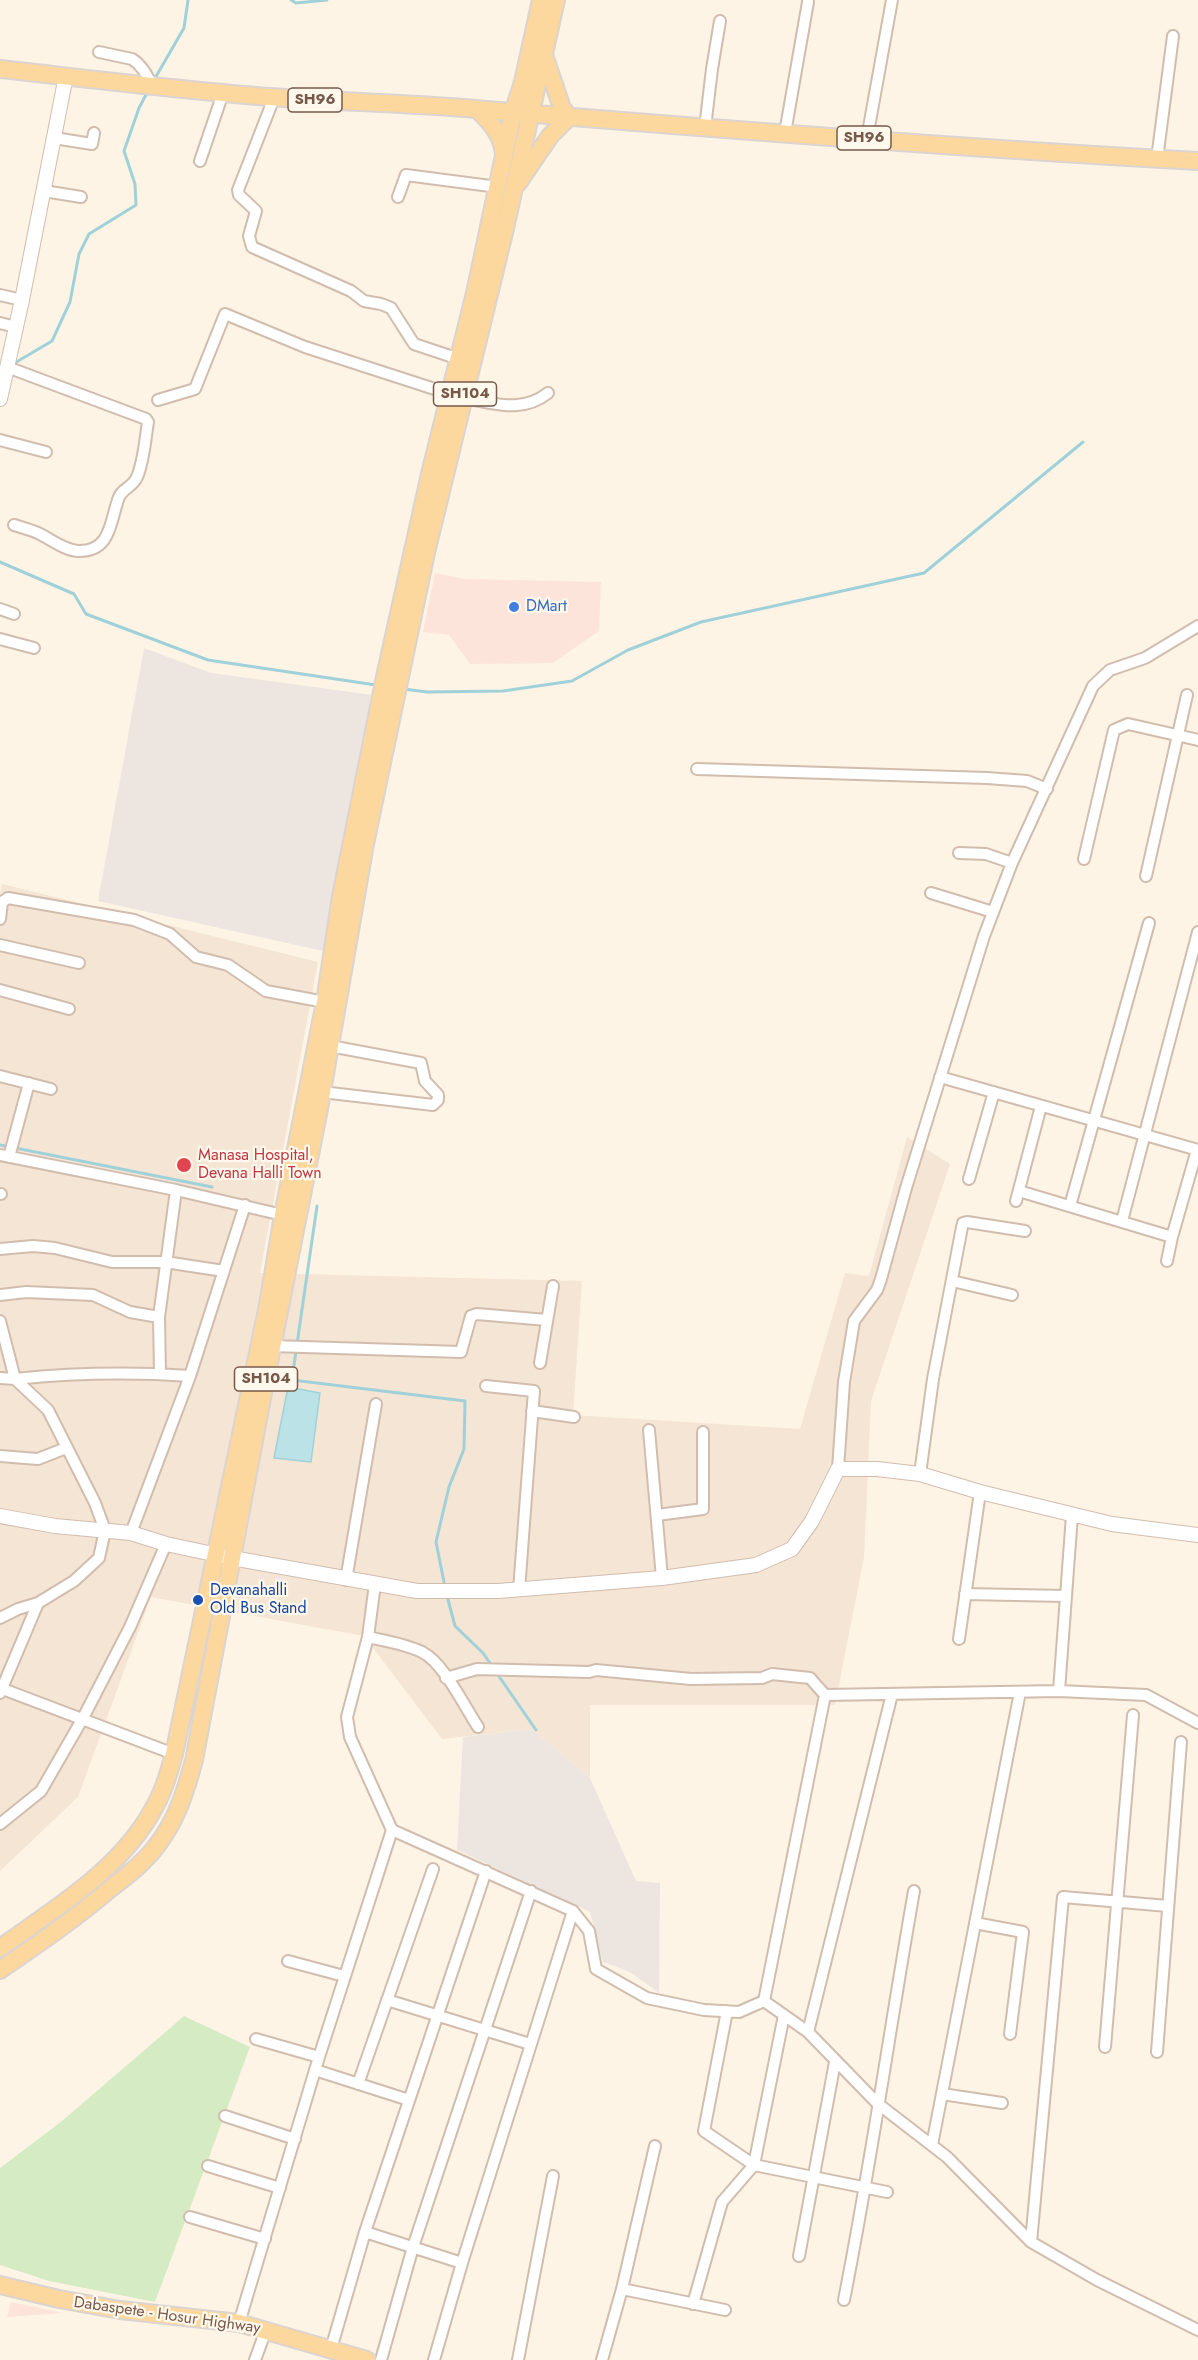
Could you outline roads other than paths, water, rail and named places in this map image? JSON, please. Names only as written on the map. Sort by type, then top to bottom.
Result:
[{"type":"main road","name":"SH104","points":[[0,1970],[59,1929],[132,1871],[158,1845],[176,1816],[187,1788],[194,1760],[224,1556],[268,1305],[322,1092],[393,673],[506,187],[504,155],[541,0]]},
{"type":"main road","name":"SH104","points":[[457,396],[459,359],[506,187],[530,114],[556,0]]},
{"type":"main road","points":[[506,187],[569,117],[562,108],[544,54]]},
{"type":"main road","name":"SH96","points":[[0,69],[101,79],[151,87],[274,98],[477,109],[705,128],[1198,161]]},
{"type":"main road","points":[[477,109],[497,129],[502,140],[504,155]]},
{"type":"main road","name":"SH104","points":[[0,1948],[84,1886],[121,1854],[155,1806],[165,1785],[224,1556],[272,1346],[341,896],[387,707]]},
{"type":"main road","name":"Dabaspete - Hosur Highway","points":[[0,2285],[59,2300],[120,2310],[239,2323],[367,2360]]},
{"type":"street","points":[[867,138],[892,0]]},
{"type":"street","points":[[785,133],[808,2]]},
{"type":"street","points":[[705,128],[720,21]]},
{"type":"street","points":[[1157,159],[1173,36]]},
{"type":"street","points":[[99,52],[137,62],[143,68],[151,87]]},
{"type":"street","points":[[0,399],[6,358],[22,300],[66,76]]},
{"type":"street","points":[[200,161],[223,93]]},
{"type":"street","points":[[274,98],[238,193],[256,211],[249,236],[252,247],[351,291],[364,301],[386,305],[414,344],[459,359]]},
{"type":"street","points":[[54,138],[92,144],[94,133]]},
{"type":"street","points":[[398,197],[406,175],[506,187]]},
{"type":"street","points":[[44,191],[81,197]]},
{"type":"street","points":[[0,295],[22,300]]},
{"type":"street","points":[[158,400],[195,389],[225,314],[306,346],[457,396],[513,406],[536,403],[548,393]]},
{"type":"street","points":[[0,323],[16,327]]},
{"type":"street","points":[[6,358],[146,419],[148,422],[137,477],[132,487],[122,492],[104,542],[81,551],[69,549],[38,533],[14,525]]},
{"type":"street","points":[[0,441],[46,452]]},
{"type":"street","points":[[0,609],[14,614]]},
{"type":"street","points":[[0,1516],[55,1526],[130,1533],[166,1544],[224,1556],[346,1580],[417,1591],[519,1590],[662,1578],[756,1565],[792,1549],[812,1521],[838,1469],[844,1382],[854,1321],[877,1290],[881,1279],[906,1188],[984,936],[1012,863],[1093,686],[1110,670],[1145,658],[1197,628]]},
{"type":"street","points":[[0,639],[34,648]]},
{"type":"street","points":[[1146,876],[1187,695]]},
{"type":"street","points":[[1084,859],[1114,730],[1128,724],[1198,740]]},
{"type":"street","points":[[698,769],[987,778],[1027,781],[1047,789]]},
{"type":"street","points":[[959,853],[986,854],[1012,863]]},
{"type":"street","points":[[931,893],[993,912]]},
{"type":"street","points":[[0,919],[2,902],[8,898],[134,920],[170,934],[196,957],[228,965],[266,991],[325,1002]]},
{"type":"street","points":[[1070,1206],[1149,923]]},
{"type":"street","points":[[1122,1221],[1198,932]]},
{"type":"street","points":[[0,945],[79,963]]},
{"type":"street","points":[[0,990],[69,1009]]},
{"type":"street","points":[[322,1092],[433,1105],[438,1100],[438,1095],[425,1081],[421,1063],[330,1046]]},
{"type":"street","points":[[0,1076],[51,1089]]},
{"type":"street","points":[[940,1077],[1197,1150],[1167,1261]]},
{"type":"street","points":[[29,1083],[4,1156],[176,1190],[290,1217]]},
{"type":"street","points":[[969,1179],[994,1092]]},
{"type":"street","points":[[1041,1106],[1018,1196],[1070,1206],[1172,1237]]},
{"type":"street","points":[[160,1374],[159,1317],[176,1190]]},
{"type":"street","points":[[130,1533],[190,1376],[245,1205]]},
{"type":"street","points":[[920,1474],[933,1379],[963,1223],[1025,1231]]},
{"type":"street","points":[[0,1250],[33,1246],[55,1248],[112,1262],[165,1262],[225,1271]]},
{"type":"street","points":[[952,1281],[1012,1295]]},
{"type":"street","points":[[540,1363],[553,1286]]},
{"type":"street","points":[[0,1295],[26,1292],[93,1296],[130,1312],[159,1317]]},
{"type":"street","points":[[272,1346],[460,1352],[471,1316],[477,1314],[547,1320]]},
{"type":"street","points":[[0,1321],[15,1379],[48,1410],[95,1503],[105,1530],[99,1558],[74,1581],[38,1603],[18,1608],[0,1618]]},
{"type":"street","points":[[0,1378],[57,1375],[190,1376]]},
{"type":"street","points":[[486,1386],[534,1391],[519,1590]]},
{"type":"street","points":[[346,1580],[376,1404]]},
{"type":"street","points":[[532,1412],[574,1417]]},
{"type":"street","points":[[649,1430],[662,1578]]},
{"type":"street","points":[[657,1515],[703,1509],[703,1432]]},
{"type":"street","points":[[0,1456],[38,1459],[66,1448]]},
{"type":"street","points":[[838,1469],[877,1468],[920,1474],[980,1492],[1112,1524],[1198,1535]]},
{"type":"street","points":[[959,1639],[980,1492]]},
{"type":"street","points":[[1059,1691],[1072,1515]]},
{"type":"street","points":[[0,1824],[41,1791],[83,1718],[130,1627],[166,1544]]},
{"type":"street","points":[[375,1584],[368,1637],[347,1717],[350,1737],[392,1830],[573,1911],[589,1931],[596,1969],[647,1998],[704,2010],[739,2012],[764,2001]]},
{"type":"street","points":[[965,1594],[1066,1596]]},
{"type":"street","points":[[38,1603],[1,1690],[83,1718],[174,1754]]},
{"type":"street","points":[[368,1637],[424,1653],[437,1664],[478,1726]]},
{"type":"street","points":[[446,1678],[477,1669],[590,1672],[596,1670],[691,1678],[762,1678],[772,1674],[810,1678],[825,1695],[1059,1691],[1146,1695],[1198,1723]]},
{"type":"street","points":[[932,2145],[1020,1692]]},
{"type":"street","points":[[808,2032],[892,1694]]},
{"type":"street","points":[[764,2001],[825,1695]]},
{"type":"street","points":[[1105,2047],[1133,1715]]},
{"type":"street","points":[[1157,2052],[1181,1742]]},
{"type":"street","points":[[239,2323],[344,1976],[392,1830]]},
{"type":"street","points":[[358,2084],[433,1869]]},
{"type":"street","points":[[331,2349],[365,2232],[486,1871]]},
{"type":"street","points":[[381,2360],[412,2247],[531,1891]]},
{"type":"street","points":[[844,2300],[866,2187],[914,1891]]},
{"type":"street","points":[[1031,2242],[1063,1896],[1168,1906]]},
{"type":"street","points":[[434,2360],[462,2263],[573,1911]]},
{"type":"street","points":[[975,1923],[1023,1932],[1010,2034]]},
{"type":"street","points":[[288,1960],[344,1976]]},
{"type":"street","points":[[387,2000],[530,2044]]},
{"type":"street","points":[[764,2001],[808,2032],[878,2103],[947,2157],[1031,2242],[1097,2280],[1198,2330]]},
{"type":"street","points":[[727,2011],[704,2131],[754,2165],[887,2192]]},
{"type":"street","points":[[693,2304],[722,2202],[754,2165],[784,2015]]},
{"type":"street","points":[[256,2038],[320,2057]]},
{"type":"street","points":[[799,2256],[836,2062]]},
{"type":"street","points":[[315,2070],[409,2100]]},
{"type":"street","points":[[942,2094],[1002,2103]]},
{"type":"street","points":[[225,2116],[295,2139]]},
{"type":"street","points":[[602,2360],[622,2289],[655,2146]]},
{"type":"street","points":[[208,2166],[280,2188]]},
{"type":"street","points":[[518,2360],[554,2176]]},
{"type":"street","points":[[190,2217],[265,2239]]},
{"type":"street","points":[[365,2232],[462,2263]]},
{"type":"street","points":[[622,2289],[725,2310]]},
{"type":"street","points":[[255,2360],[266,2330]]},
{"type":"water","points":[[288,1387],[320,1393],[311,1462],[274,1458]]},
{"type":"waterway","points":[[154,80],[184,28],[188,0]]},
{"type":"waterway","points":[[291,0],[296,3],[327,0]]},
{"type":"waterway","points":[[13,364],[52,341],[70,302],[79,254],[89,234],[136,205],[135,184],[124,151],[139,108],[148,91]]},
{"type":"waterway","points":[[404,689],[427,692],[503,691],[572,681],[628,650],[701,622],[924,573],[1083,442]]},
{"type":"waterway","points":[[0,562],[74,594],[86,614],[208,660],[376,685]]},
{"type":"waterway","points":[[0,1145],[212,1187]]},
{"type":"waterway","points":[[297,1344],[317,1206]]},
{"type":"waterway","points":[[296,1351],[292,1380],[465,1401],[464,1449],[449,1487],[436,1542],[445,1587]]},
{"type":"waterway","points":[[447,1596],[455,1626],[483,1653],[492,1666]]},
{"type":"waterway","points":[[496,1672],[536,1730]]},
{"type":"place","name":"DMart","points":[[514,607]]},
{"type":"place","name":"Manasa Hospital, Devana Halli Town","points":[[184,1165]]},
{"type":"place","name":"Devanahalli Old Bus Stand","points":[[198,1600]]}]
